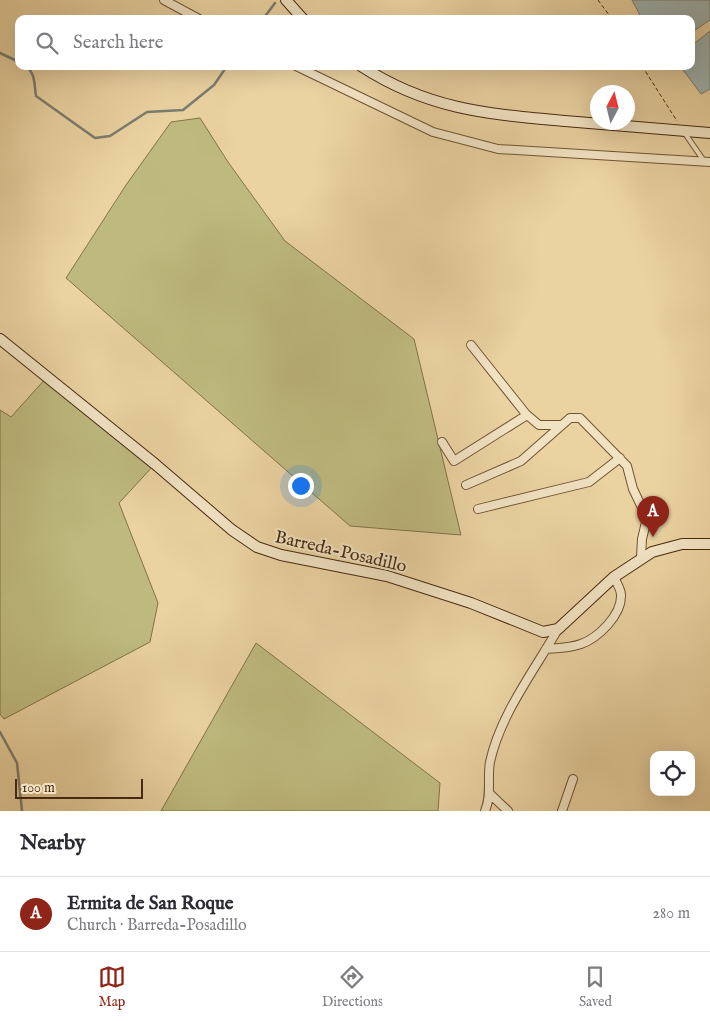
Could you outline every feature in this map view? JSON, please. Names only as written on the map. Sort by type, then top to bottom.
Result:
[{"type":"street","points":[[164,0],[192,15]]},
{"type":"street","points":[[286,0],[299,15]]},
{"type":"street","points":[[304,70],[433,132],[498,150],[707,162]]},
{"type":"street","points":[[369,70],[420,97],[460,109],[500,115],[710,133]]},
{"type":"street","name":"Barreda-Posadillo","points":[[0,339],[155,464],[232,530],[257,547],[281,555],[387,576],[471,603],[543,632],[558,629]]},
{"type":"street","points":[[471,345],[527,415],[539,425],[562,425]]},
{"type":"street","points":[[442,442],[454,461],[527,415]]},
{"type":"street","points":[[466,486],[521,461],[574,416],[580,418],[627,466],[633,489],[647,518],[642,540],[642,558]]},
{"type":"street","points":[[478,509],[589,482],[620,458]]},
{"type":"street","points":[[485,811],[490,794],[490,763],[509,709],[558,629],[614,577],[642,558],[666,547],[710,544]]},
{"type":"street","points":[[546,649],[580,645],[601,631],[616,612],[620,603],[622,593],[614,577]]},
{"type":"street","points":[[562,811],[573,778]]},
{"type":"street","points":[[490,794],[508,811]]},
{"type":"lane","points":[[682,131],[707,162]]},
{"type":"path","points":[[598,0],[609,15]]},
{"type":"path","points":[[644,70],[682,131]]},
{"type":"shaded area","points":[[200,118],[228,162],[285,241],[414,339],[461,535],[350,526],[66,278],[126,185],[171,122]]},
{"type":"shaded area","points":[[47,377],[155,464],[119,503],[158,603],[150,642],[4,719],[0,714],[0,410],[11,417]]},
{"type":"shaded area","points":[[256,643],[440,783],[438,811],[161,811]]},
{"type":"water","points":[[632,0],[710,0],[710,20],[695,30],[695,15],[640,15]]},
{"type":"water","points":[[710,31],[710,89],[701,94],[683,70],[695,70],[695,43]]},
{"type":"waterway","points":[[266,15],[275,3]]},
{"type":"waterway","points":[[0,53],[15,60]]},
{"type":"waterway","points":[[30,70],[35,83],[36,96],[95,138],[110,136],[147,112],[183,110],[214,85],[224,70]]},
{"type":"waterway","points":[[0,732],[17,763],[22,811]]},
{"type":"place","name":"Ermita de San Roque","points":[[653,537]]}]
